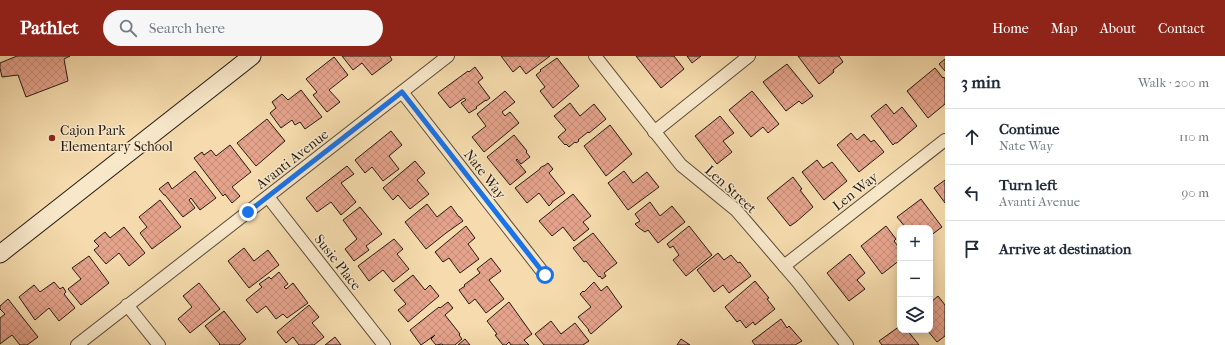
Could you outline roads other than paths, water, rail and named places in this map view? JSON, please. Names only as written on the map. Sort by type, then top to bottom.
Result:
[{"type":"main road","points":[[0,254],[252,56]]},
{"type":"street","name":"Avanti Avenue","points":[[77,345],[448,56]]},
{"type":"street","name":"Len Street","points":[[595,56],[681,165],[736,210],[784,266],[847,345]]},
{"type":"street","points":[[654,132],[749,56]]},
{"type":"street","name":"Nate Way","points":[[402,92],[545,275]]},
{"type":"street","name":"Len Way","points":[[784,266],[945,140]]},
{"type":"street","name":"Susie Place","points":[[268,197],[384,345]]},
{"type":"street","points":[[127,305],[159,345]]},
{"type":"place","name":"Cajon Park Elementary School","points":[[52,138]]}]
